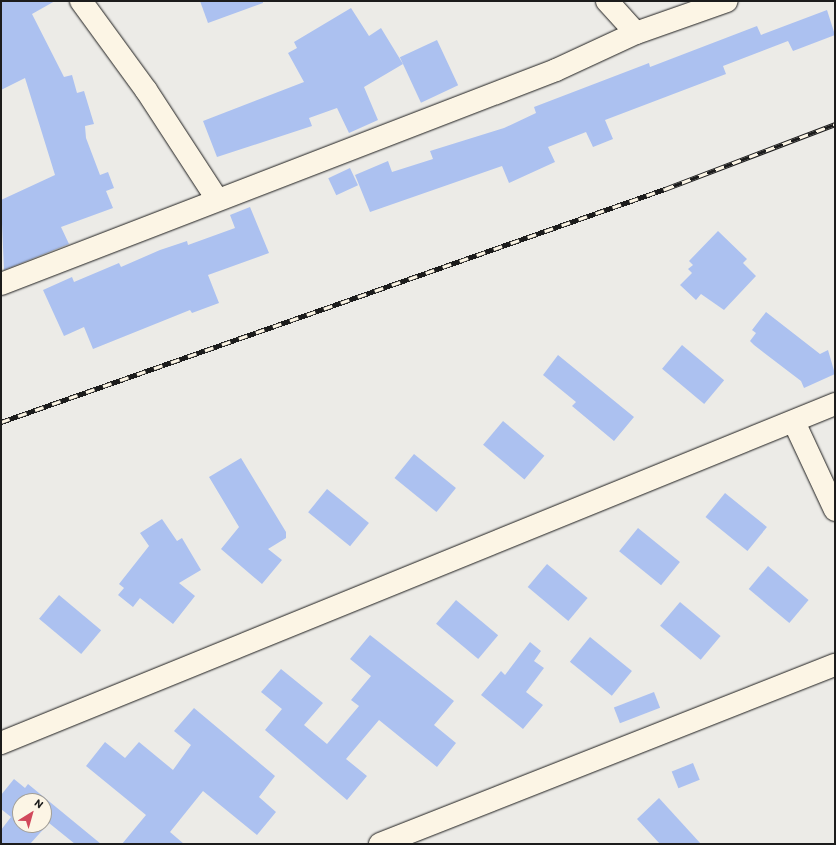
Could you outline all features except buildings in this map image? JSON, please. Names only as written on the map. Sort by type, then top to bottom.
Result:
[{"type":"street","points":[[81,1],[146,90],[217,199]]},
{"type":"street","points":[[607,1],[636,33]]},
{"type":"street","points":[[1,284],[217,199],[556,70],[636,33],[727,1]]},
{"type":"street","points":[[1,743],[794,422],[835,404]]},
{"type":"street","points":[[794,422],[835,510]]},
{"type":"street","points":[[380,844],[835,665]]},
{"type":"railway","points":[[1,422],[665,189],[835,124]]}]
